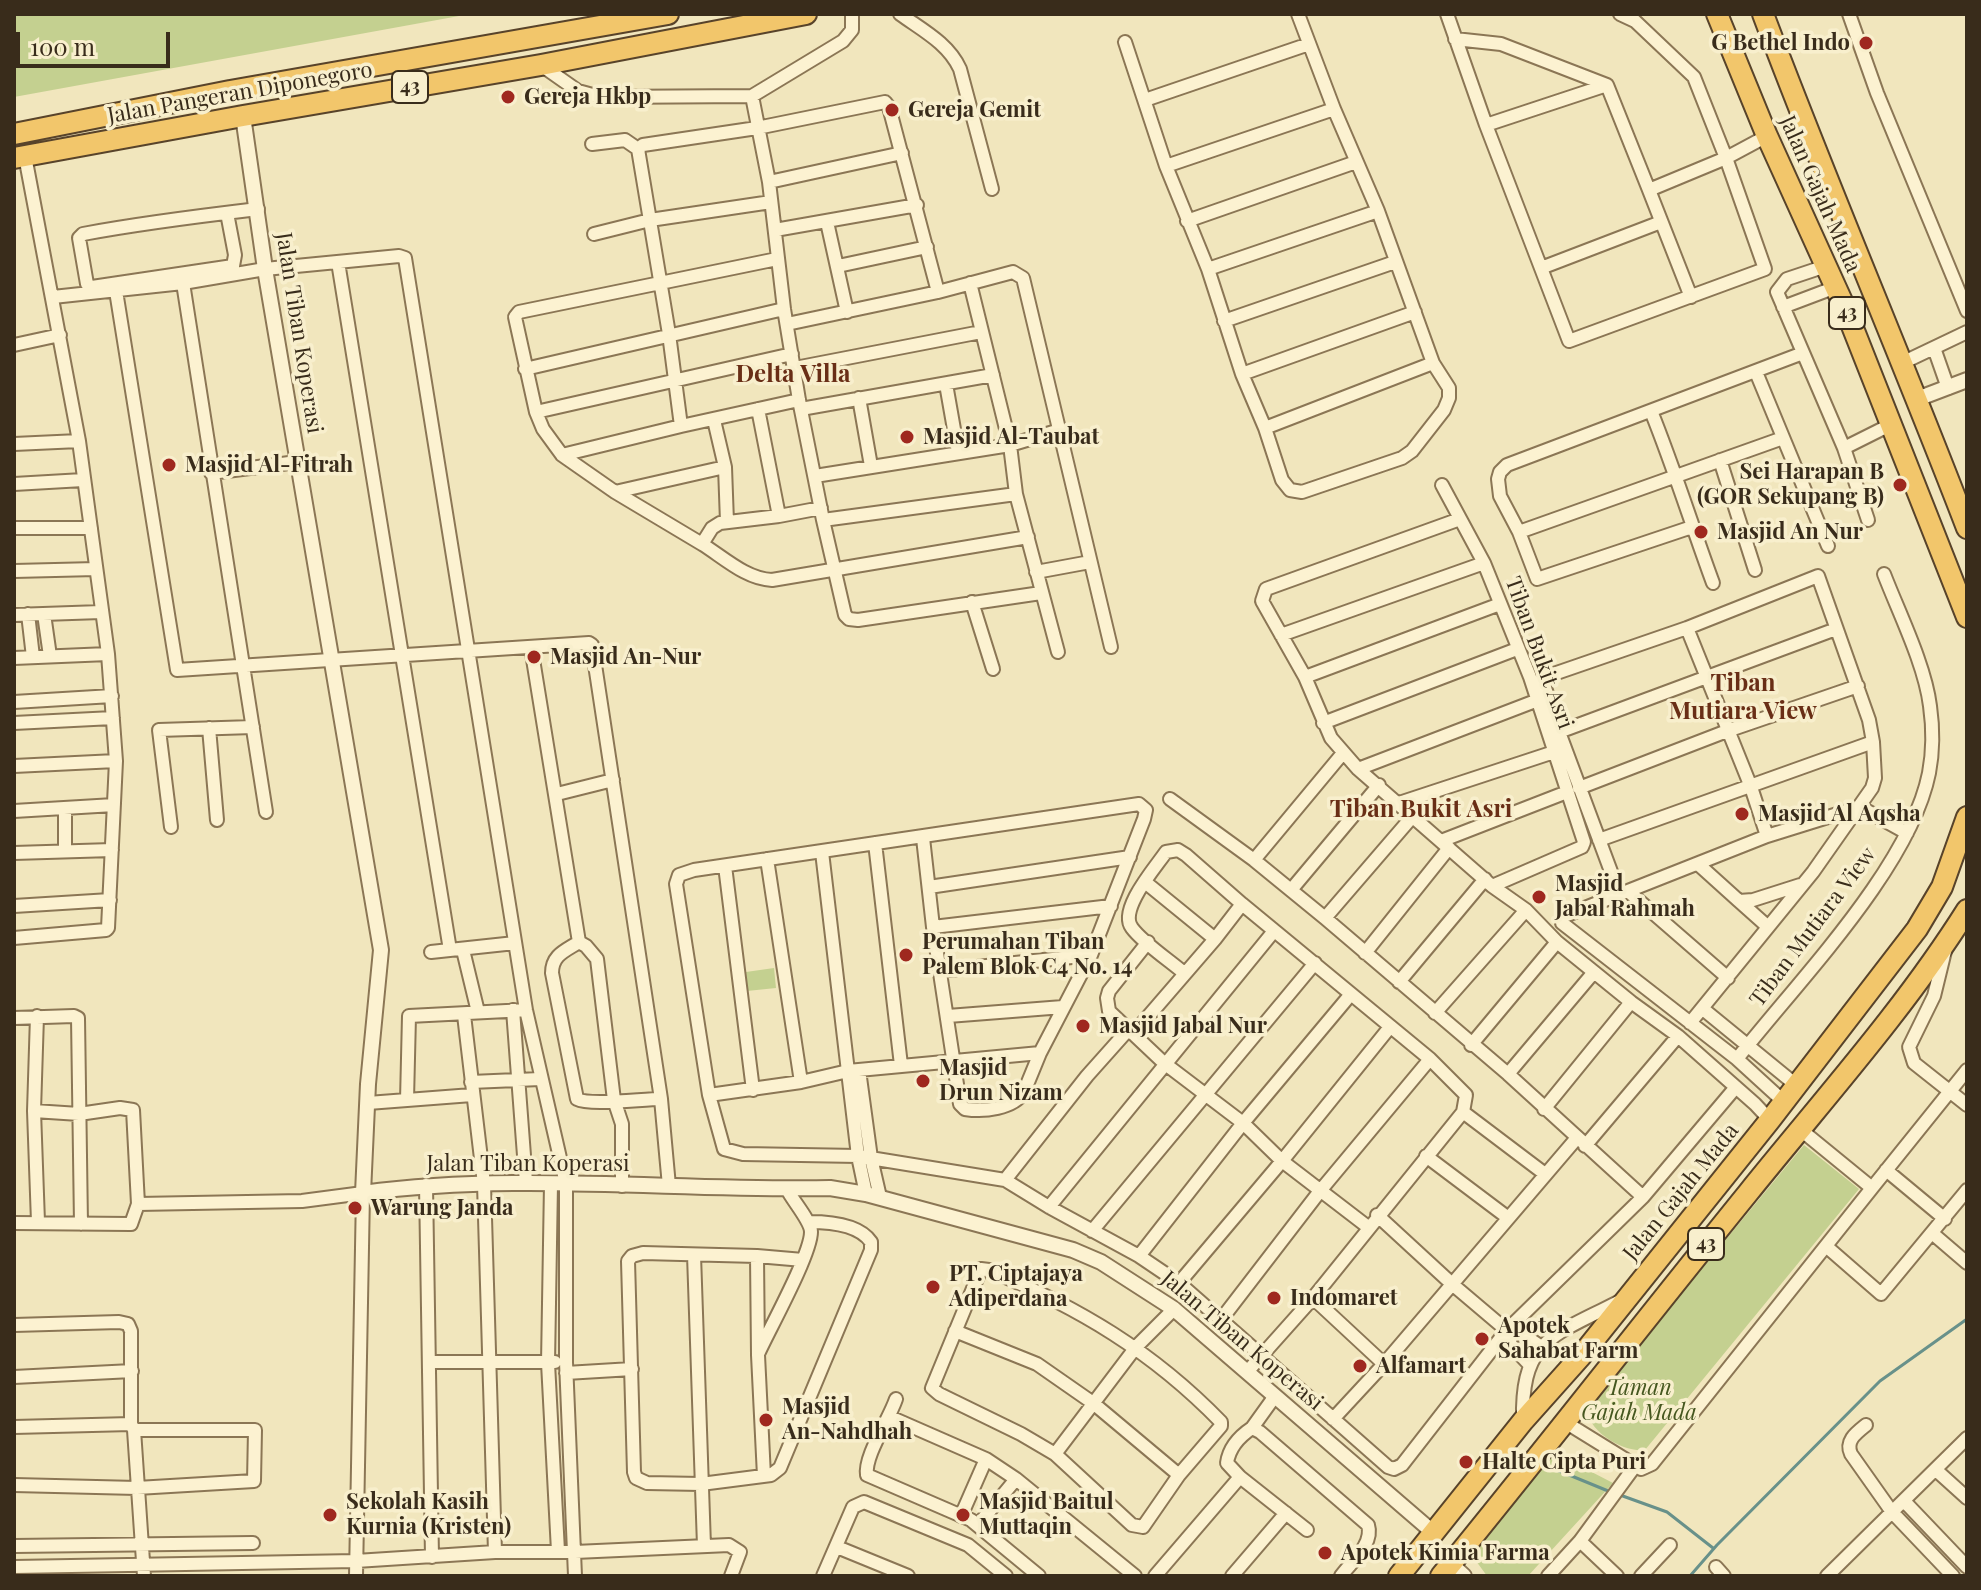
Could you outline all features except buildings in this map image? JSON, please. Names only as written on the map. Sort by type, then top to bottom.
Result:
[{"type":"highway","name":"Jalan Pangeran Diponegoro","points":[[14,134],[230,91],[668,14]]},
{"type":"highway","name":"Jalan Pangeran Diponegoro","points":[[19,157],[541,65],[806,14]]},
{"type":"highway","name":"Jalan Gajah Mada","points":[[1717,14],[1767,136],[1836,287],[1967,617]]},
{"type":"highway","name":"Jalan Gajah Mada","points":[[1763,14],[1812,145],[1967,528]]},
{"type":"highway","points":[[629,21],[636,47]]},
{"type":"highway","name":"Jalan Gajah Mada","points":[[1399,1576],[1770,1120],[1783,1091],[1917,929],[1942,887],[1967,817]]},
{"type":"highway","name":"43","points":[[1452,1572],[1602,1372],[1801,1130],[1946,944],[1967,910]]},
{"type":"highway","points":[[1581,1356],[1602,1372]]},
{"type":"street","points":[[541,65],[578,91],[600,97],[752,96],[843,41],[852,30],[852,14]]},
{"type":"street","points":[[900,14],[946,47],[955,58],[992,189]]},
{"type":"street","points":[[1125,42],[1166,166],[1208,269],[1242,374],[1285,486],[1296,492],[1402,458],[1420,442],[1444,410],[1449,398],[1449,388],[1433,363],[1378,211],[1298,14]]},
{"type":"street","points":[[1447,14],[1569,341],[1765,269],[1694,77],[1635,21],[1620,14]]},
{"type":"street","points":[[1849,14],[1877,93],[1967,311]]},
{"type":"street","points":[[1455,39],[1501,44],[1607,85],[1691,297]]},
{"type":"street","points":[[1145,100],[1309,44]]},
{"type":"street","points":[[1486,125],[1607,85]]},
{"type":"street","points":[[752,96],[769,182],[777,259],[800,404],[845,615],[853,620],[1041,593]]},
{"type":"street","points":[[638,149],[643,145],[757,128],[885,102],[917,205],[938,292]]},
{"type":"street","points":[[1166,166],[1334,109]]},
{"type":"street","name":"Jalan Tiban Koperasi","points":[[243,116],[265,269],[381,950],[363,1193],[426,1185],[526,1182],[830,1188],[873,1196],[1073,1250],[1101,1262],[1174,1309],[1435,1534]]},
{"type":"street","points":[[1649,190],[1726,158],[1767,136]]},
{"type":"street","points":[[592,144],[625,140],[638,149],[676,378],[681,426]]},
{"type":"street","points":[[769,182],[902,153]]},
{"type":"street","points":[[14,938],[106,930],[110,923],[116,761],[108,654],[79,441],[53,297],[19,157]]},
{"type":"street","points":[[1187,221],[1356,162]]},
{"type":"street","points":[[594,234],[650,220],[771,202]]},
{"type":"street","points":[[775,230],[917,205]]},
{"type":"street","points":[[227,213],[235,255],[233,266],[92,287],[87,284],[79,238],[83,234],[139,223],[258,209]]},
{"type":"street","points":[[1208,269],[1378,211]]},
{"type":"street","points":[[827,222],[847,312]]},
{"type":"street","points":[[1541,268],[1661,222]]},
{"type":"street","points":[[838,266],[927,247]]},
{"type":"street","points":[[53,297],[183,283],[265,269],[399,256],[405,258],[526,1010],[559,1184],[575,1576]]},
{"type":"street","points":[[777,259],[519,312],[515,321],[536,412],[543,429],[562,455],[615,492],[746,573],[763,579],[1028,537]]},
{"type":"street","points":[[338,262],[456,950],[478,1012]]},
{"type":"street","points":[[1224,321],[1395,262]]},
{"type":"street","points":[[1826,266],[1787,279],[1777,292],[1844,448],[1868,520]]},
{"type":"street","points":[[787,324],[938,292],[1013,272],[1023,278],[1111,647]]},
{"type":"street","points":[[183,283],[266,812]]},
{"type":"street","points":[[970,283],[1010,445],[1016,494],[1058,652]]},
{"type":"street","points":[[1783,307],[1836,287]]},
{"type":"street","points":[[116,291],[176,670],[468,649],[592,645],[661,1099],[669,1186]]},
{"type":"street","points":[[525,369],[784,309]]},
{"type":"street","points":[[1242,374],[1415,312]]},
{"type":"street","points":[[795,368],[981,332]]},
{"type":"street","points":[[1902,363],[1967,332]]},
{"type":"street","points":[[14,345],[60,335]]},
{"type":"street","points":[[1934,348],[1948,388]]},
{"type":"street","points":[[1692,527],[1537,579],[1519,532],[1500,496],[1497,485],[1500,472],[1507,465],[1803,353]]},
{"type":"street","points":[[536,412],[792,354]]},
{"type":"street","points":[[1265,428],[1433,363]]},
{"type":"street","points":[[1756,372],[1828,546]]},
{"type":"street","points":[[562,455],[758,409],[859,398],[993,375]]},
{"type":"street","points":[[1917,399],[1967,380]]},
{"type":"street","points":[[946,384],[958,452]]},
{"type":"street","points":[[859,398],[871,466]]},
{"type":"street","points":[[758,409],[779,516]]},
{"type":"street","points":[[1651,411],[1677,474],[1713,583]]},
{"type":"street","points":[[714,420],[725,467],[727,522]]},
{"type":"street","points":[[1844,448],[1892,424]]},
{"type":"street","points":[[815,476],[1010,445],[1060,430]]},
{"type":"street","points":[[1519,532],[1783,438]]},
{"type":"street","points":[[14,444],[79,441]]},
{"type":"street","points":[[1720,460],[1755,570]]},
{"type":"street","points":[[211,473],[297,462]]},
{"type":"street","points":[[615,492],[725,467]]},
{"type":"street","points":[[14,484],[83,480]]},
{"type":"street","name":"Tiban Bukit Asri","points":[[1442,485],[1484,563],[1538,700],[1554,752],[1573,790],[1584,842],[1582,847],[1488,882]]},
{"type":"street","points":[[702,544],[716,525],[727,522],[1016,494]]},
{"type":"street","points":[[1460,519],[1266,589],[1262,601],[1305,677],[1323,723],[1358,769],[1412,817],[1526,910],[1557,942],[1678,1036],[1770,1120]]},
{"type":"street","points":[[14,528],[91,528]]},
{"type":"street","points":[[1036,572],[1090,562]]},
{"type":"street","points":[[1281,635],[1484,563]]},
{"type":"street","points":[[14,571],[96,569]]},
{"type":"street","name":"Tiban Mutiara View","points":[[1737,1059],[1857,910],[1907,833],[1929,771],[1930,704],[1884,574]]},
{"type":"street","name":"Tiban Mutiara View","points":[[1624,892],[1573,790],[1542,678],[1687,628],[1818,576],[1858,686],[1873,742],[1874,784],[1804,884],[1690,1023]]},
{"type":"street","points":[[972,602],[993,669]]},
{"type":"street","points":[[1305,677],[1500,604]]},
{"type":"street","points":[[14,615],[101,612]]},
{"type":"street","points":[[28,614],[33,657]]},
{"type":"street","points":[[44,614],[50,656]]},
{"type":"street","points":[[1687,628],[1751,787],[1767,836]]},
{"type":"street","points":[[1559,732],[1836,629]]},
{"type":"street","points":[[531,647],[579,942]]},
{"type":"street","points":[[1323,723],[1517,649]]},
{"type":"street","points":[[14,658],[108,654]]},
{"type":"street","points":[[1365,953],[1445,845],[1573,790],[1727,731],[1858,686]]},
{"type":"street","points":[[14,702],[96,697],[112,707]]},
{"type":"street","points":[[1358,769],[1538,700]]},
{"type":"street","points":[[14,723],[112,707]]},
{"type":"street","points":[[171,827],[159,730],[253,727]]},
{"type":"street","points":[[209,728],[217,820]]},
{"type":"street","points":[[1599,840],[1873,742]]},
{"type":"street","points":[[1399,803],[1554,752]]},
{"type":"street","points":[[1254,860],[1343,753]]},
{"type":"street","points":[[14,766],[116,761]]},
{"type":"street","points":[[557,794],[613,780]]},
{"type":"street","points":[[1291,890],[1379,785]]},
{"type":"street","points":[[1170,799],[1254,860],[1325,918],[1508,1074],[1643,1197]]},
{"type":"street","points":[[923,838],[939,971],[960,1104],[965,1109],[975,1110],[1007,1106],[1020,1097],[1091,955],[1146,810],[1139,804],[679,875],[676,884],[709,1095],[721,1143],[731,1152],[864,1157],[1005,1180],[1139,1256],[1179,1283],[1388,1467],[1398,1468],[1509,1332],[1643,1197],[1736,1087]]},
{"type":"street","points":[[14,811],[114,805]]},
{"type":"street","points":[[1783,1091],[1562,923],[1562,917],[1767,836],[1860,807]]},
{"type":"street","name":"Tiban Mutiara View","points":[[1860,807],[1907,833]]},
{"type":"street","points":[[65,808],[65,851]]},
{"type":"street","points":[[1325,918],[1412,817]]},
{"type":"street","points":[[875,843],[901,1065]]},
{"type":"street","points":[[14,853],[112,850]]},
{"type":"street","points":[[1184,973],[1132,929],[1128,916],[1145,882],[1166,852],[1178,850],[1430,1059],[1463,1089],[1467,1101],[1463,1112],[1313,1298],[1247,1372]]},
{"type":"street","points":[[822,852],[864,1157],[873,1196]]},
{"type":"street","points":[[929,887],[1130,857]]},
{"type":"street","points":[[767,859],[801,1082]]},
{"type":"street","points":[[1698,864],[1767,926]]},
{"type":"street","points":[[725,866],[753,1090]]},
{"type":"street","points":[[1145,882],[1215,939]]},
{"type":"street","points":[[1399,982],[1488,882]]},
{"type":"street","points":[[1739,901],[1753,900],[1804,884]]},
{"type":"street","points":[[1624,892],[1728,978]]},
{"type":"street","points":[[14,906],[110,900]]},
{"type":"street","points":[[1005,1180],[1087,1076],[1215,939],[1242,904]]},
{"type":"street","points":[[933,927],[1111,906]]},
{"type":"street","points":[[1435,1013],[1526,910]]},
{"type":"street","points":[[1049,1207],[1274,931]]},
{"type":"street","points":[[579,942],[557,956],[552,964],[574,1094],[581,1102],[589,1104],[661,1099]]},
{"type":"street","points":[[579,942],[597,959],[614,1100],[622,1124],[622,1186]]},
{"type":"street","points":[[1148,942],[1107,998],[1109,1011],[1164,1063],[1243,1123],[1282,1161],[1368,1227]]},
{"type":"street","points":[[1471,1045],[1557,942]]},
{"type":"street","points":[[431,952],[515,943]]},
{"type":"street","points":[[1946,944],[1934,996],[1909,1047],[1909,1053],[1914,1063],[1967,1105]]},
{"type":"street","points":[[939,971],[1091,955]]},
{"type":"street","points":[[1092,1231],[1315,963]]},
{"type":"street","points":[[1508,1074],[1594,972]]},
{"type":"street","points":[[1139,1256],[1243,1123],[1351,994]]},
{"type":"street","points":[[1544,1109],[1631,1002]]},
{"type":"street","points":[[948,1016],[1063,1007]]},
{"type":"street","points":[[1703,1009],[1749,1044],[1783,1091]]},
{"type":"street","points":[[513,1010],[526,1182]]},
{"type":"street","points":[[407,1100],[407,1018],[526,1010]]},
{"type":"street","points":[[464,1015],[484,1184],[495,1552]]},
{"type":"street","points":[[37,1016],[34,1111],[38,1222]]},
{"type":"street","points":[[14,1018],[78,1018],[81,1224]]},
{"type":"street","points":[[1179,1283],[1390,1027]]},
{"type":"street","points":[[1333,1419],[1384,1364],[1545,1174],[1581,1142],[1678,1036]]},
{"type":"street","points":[[709,1095],[801,1082],[854,1070],[1040,1053]]},
{"type":"street","points":[[1220,1321],[1320,1191],[1430,1059]]},
{"type":"street","points":[[1565,1422],[1635,1466],[1645,1469],[1652,1464],[1967,1070]]},
{"type":"street","points":[[368,1103],[407,1100],[540,1079]]},
{"type":"street","points":[[1755,1104],[1783,1091]]},
{"type":"street","points":[[14,1223],[131,1224],[138,1204],[133,1110],[120,1108],[79,1114],[34,1111]]},
{"type":"street","points":[[1463,1112],[1545,1174]]},
{"type":"street","points":[[1801,1130],[1872,1188]]},
{"type":"street","points":[[1426,1156],[1507,1217]]},
{"type":"street","points":[[1886,1170],[1945,1219]]},
{"type":"street","points":[[558,1551],[548,1363],[559,1184]]},
{"type":"street","points":[[426,1185],[432,1557]]},
{"type":"street","points":[[758,1355],[803,1260],[811,1232],[809,1222],[787,1189]]},
{"type":"street","points":[[1827,1247],[1881,1294],[1967,1190]]},
{"type":"street","points":[[138,1204],[302,1201],[363,1193],[356,1576]]},
{"type":"street","points":[[1377,1215],[1509,1332],[1519,1332],[1540,1346]]},
{"type":"street","points":[[803,1260],[643,1253],[632,1256],[628,1261],[636,1478],[647,1483],[701,1484],[764,1476],[776,1473],[780,1468],[871,1250],[871,1242],[865,1234],[838,1224],[809,1222]]},
{"type":"street","points":[[1932,1233],[1967,1263]]},
{"type":"street","points":[[694,1255],[704,1546]]},
{"type":"street","points":[[757,1256],[764,1476]]},
{"type":"street","points":[[984,1268],[1089,1317],[1136,1347],[1221,1422],[1221,1426],[1179,1475],[1148,1522],[1138,1527],[1132,1525],[1055,1454],[935,1391],[933,1382],[976,1274],[984,1268]]},
{"type":"street","points":[[1523,1421],[1522,1393],[1529,1364],[1540,1346],[1628,1297]]},
{"type":"street","points":[[1313,1298],[1384,1364]]},
{"type":"street","points":[[1055,1454],[1136,1347],[1174,1309]]},
{"type":"street","points":[[14,1325],[128,1324],[131,1331],[132,1427],[144,1569]]},
{"type":"street","points":[[955,1331],[1026,1358],[1093,1403],[1179,1475]]},
{"type":"street","points":[[1509,1332],[1510,1344],[1529,1364]]},
{"type":"street","points":[[430,1362],[548,1363],[566,1367],[632,1369]]},
{"type":"street","points":[[14,1377],[132,1371]]},
{"type":"street","points":[[1275,1396],[1252,1428],[1236,1442],[1227,1463],[1307,1530]]},
{"type":"street","points":[[896,1399],[866,1463],[867,1475],[978,1525],[1039,1576]]},
{"type":"street","points":[[890,1417],[986,1459],[1016,1479],[1135,1576]]},
{"type":"street","points":[[1866,1425],[1850,1440],[1849,1451],[1892,1512],[1949,1575]]},
{"type":"street","points":[[14,1427],[255,1430],[254,1481],[137,1488],[14,1485]]},
{"type":"street","points":[[1252,1428],[1368,1525],[1367,1544],[1341,1576]]},
{"type":"street","points":[[1827,1576],[1967,1438]]},
{"type":"street","points":[[961,1516],[986,1459]]},
{"type":"street","points":[[1548,1576],[1580,1541],[1635,1466]]},
{"type":"street","points":[[1936,1470],[1967,1498]]},
{"type":"street","points":[[1155,1576],[1240,1477]]},
{"type":"street","points":[[978,1525],[1016,1479]]},
{"type":"street","points":[[1904,1501],[1967,1567]]},
{"type":"street","points":[[823,1576],[853,1507],[864,1502],[968,1545],[1006,1576]]},
{"type":"street","points":[[1232,1576],[1286,1513]]},
{"type":"street","points":[[1580,1541],[1617,1576]]},
{"type":"street","points":[[14,1546],[253,1543]]},
{"type":"street","points":[[14,1567],[144,1569],[495,1552],[729,1545],[740,1552],[731,1576]]},
{"type":"street","points":[[1641,1576],[1670,1545]]},
{"type":"street","points":[[837,1547],[880,1570],[908,1576]]},
{"type":"green space","points":[[14,14],[470,14],[14,97]]},
{"type":"green space","points":[[774,968],[776,988],[747,991],[746,972]]},
{"type":"green space","name":"Taman Gajah Mada","points":[[1804,1145],[1859,1189],[1645,1450],[1627,1448],[1608,1439],[1593,1424],[1587,1407]]},
{"type":"green space","points":[[1551,1451],[1613,1483],[1528,1576],[1487,1576],[1468,1550]]},
{"type":"waterway","points":[[1690,1576],[1880,1381],[1967,1319]]},
{"type":"waterway","points":[[1557,1470],[1613,1493]]},
{"type":"waterway","points":[[1620,1495],[1667,1512],[1713,1548]]},
{"type":"place","name":"G Bethel Indo","points":[[1866,43]]},
{"type":"place","name":"Gereja Hkbp","points":[[508,97]]},
{"type":"place","name":"Gereja Gemit","points":[[892,110]]},
{"type":"place","name":"Masjid Al-Taubat","points":[[907,437]]},
{"type":"place","name":"Masjid Al-Fitrah","points":[[169,465]]},
{"type":"place","name":"Sei Harapan B (GOR Sekupang B)","points":[[1900,485]]},
{"type":"place","name":"Masjid An Nur","points":[[1701,532]]},
{"type":"place","name":"Masjid An-Nur","points":[[534,657]]},
{"type":"place","name":"Masjid Al Aqsha","points":[[1742,814]]},
{"type":"place","name":"Masjid Jabal Rahmah","points":[[1539,897]]},
{"type":"place","name":"Perumahan Tiban Palem Blok C4 No. 14","points":[[906,955]]},
{"type":"place","name":"Masjid Jabal Nur","points":[[1083,1026]]},
{"type":"place","name":"Masjid Drun Nizam","points":[[923,1081]]},
{"type":"place","name":"Warung Janda","points":[[355,1208]]},
{"type":"place","name":"PT. Ciptajaya Adiperdana","points":[[933,1287]]},
{"type":"place","name":"Indomaret","points":[[1274,1298]]},
{"type":"place","name":"Apotek Sahabat Farm","points":[[1482,1339]]},
{"type":"place","name":"Alfamart","points":[[1360,1366]]},
{"type":"place","name":"Masjid An-Nahdhah","points":[[766,1420]]},
{"type":"place","name":"Halte Cipta Puri","points":[[1466,1462]]},
{"type":"place","name":"Sekolah Kasih Kurnia (Kristen)","points":[[330,1515]]},
{"type":"place","name":"Masjid Baitul Muttaqin","points":[[963,1515]]},
{"type":"place","name":"Apotek Kimia Farma","points":[[1325,1553]]},
{"type":"district","name":"Delta Villa","points":[[793,375]]},
{"type":"district","name":"Tiban Mutiara View","points":[[1743,698]]},
{"type":"district","name":"Tiban Bukit Asri","points":[[1421,810]]}]
